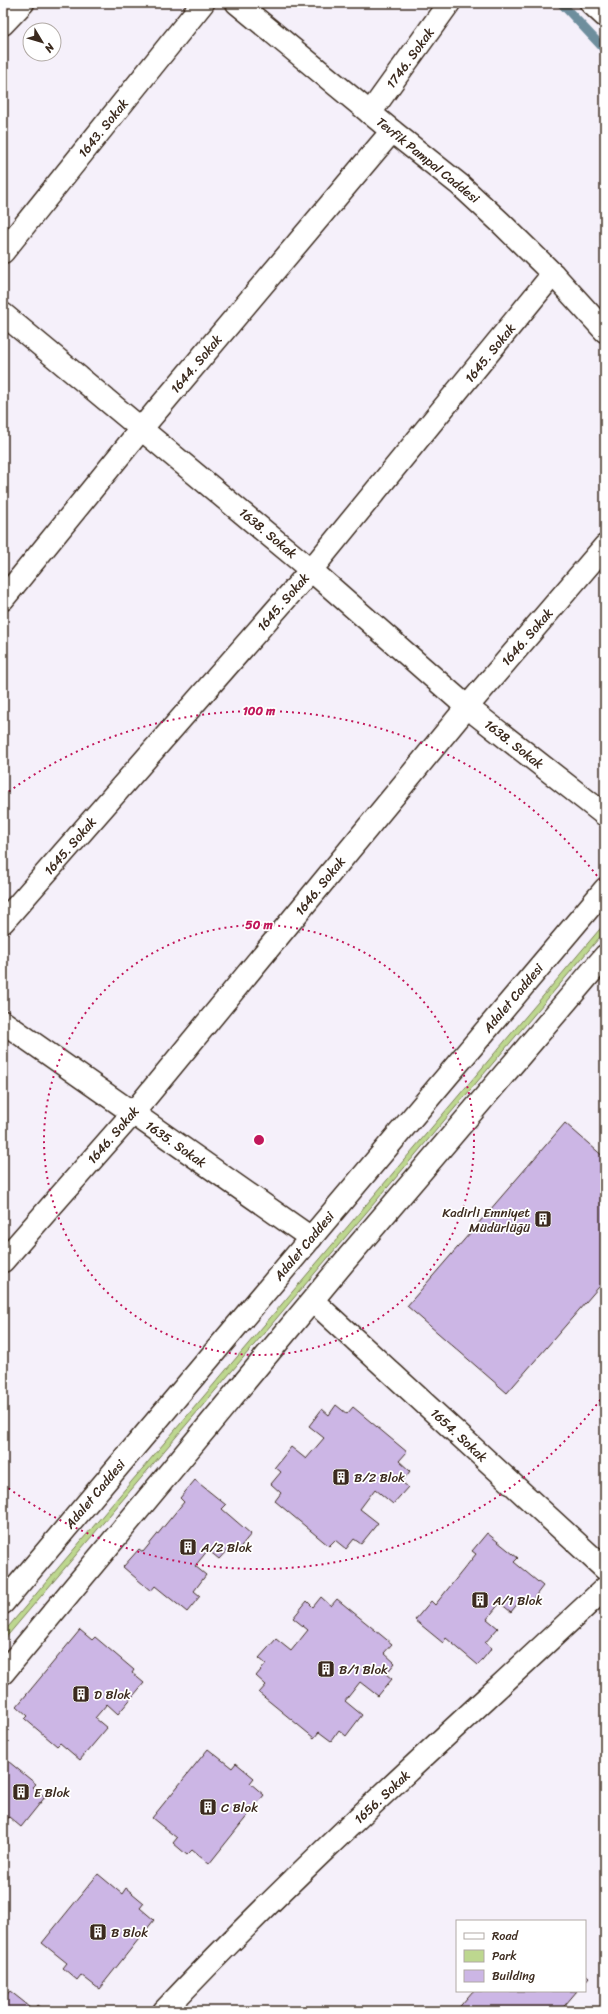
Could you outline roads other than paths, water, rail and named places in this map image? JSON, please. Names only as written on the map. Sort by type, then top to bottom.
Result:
[{"type":"street","points":[[3,24],[23,3]]},
{"type":"street","name":"1643. Sokak","points":[[3,252],[203,3]]},
{"type":"street","name":"Tevfik Pampal Caddesi","points":[[237,3],[460,185],[553,274],[605,332]]},
{"type":"street","name":"1746. Sokak","points":[[370,113],[450,3]]},
{"type":"street","points":[[591,3],[605,16]]},
{"type":"street","name":"1644. Sokak","points":[[3,599],[142,428],[392,131]]},
{"type":"street","name":"1645. Sokak","points":[[3,922],[312,570],[553,274]]},
{"type":"street","name":"1638. Sokak","points":[[3,314],[312,570],[467,707],[605,815]]},
{"type":"street","name":"1646. Sokak","points":[[3,1261],[133,1113],[467,707],[605,546]]},
{"type":"street","name":"Adalet Caddesi","points":[[3,1603],[605,889]]},
{"type":"street","points":[[3,1672],[345,1261],[604,959]]},
{"type":"street","name":"1635. Sokak","points":[[3,1022],[311,1238]]},
{"type":"street","name":"1654. Sokak","points":[[313,1301],[605,1569]]},
{"type":"street","name":"1656. Sokak","points":[[164,2011],[209,1963],[352,1825],[605,1588]]},
{"type":"waterway","points":[[561,3],[605,50]]},
{"type":"place","name":"Kadirli Emniyet Müdürlüğü","points":[[543,1219]]},
{"type":"place","name":"B/2 Blok","points":[[341,1477]]},
{"type":"place","name":"A/2 Blok","points":[[188,1547]]},
{"type":"place","name":"A/1 Blok","points":[[480,1600]]},
{"type":"place","name":"B/1 Blok","points":[[326,1669]]},
{"type":"place","name":"D Blok","points":[[81,1694]]},
{"type":"place","name":"E Blok","points":[[21,1792]]},
{"type":"place","name":"C Blok","points":[[208,1807]]},
{"type":"place","name":"B Blok","points":[[98,1932]]}]
